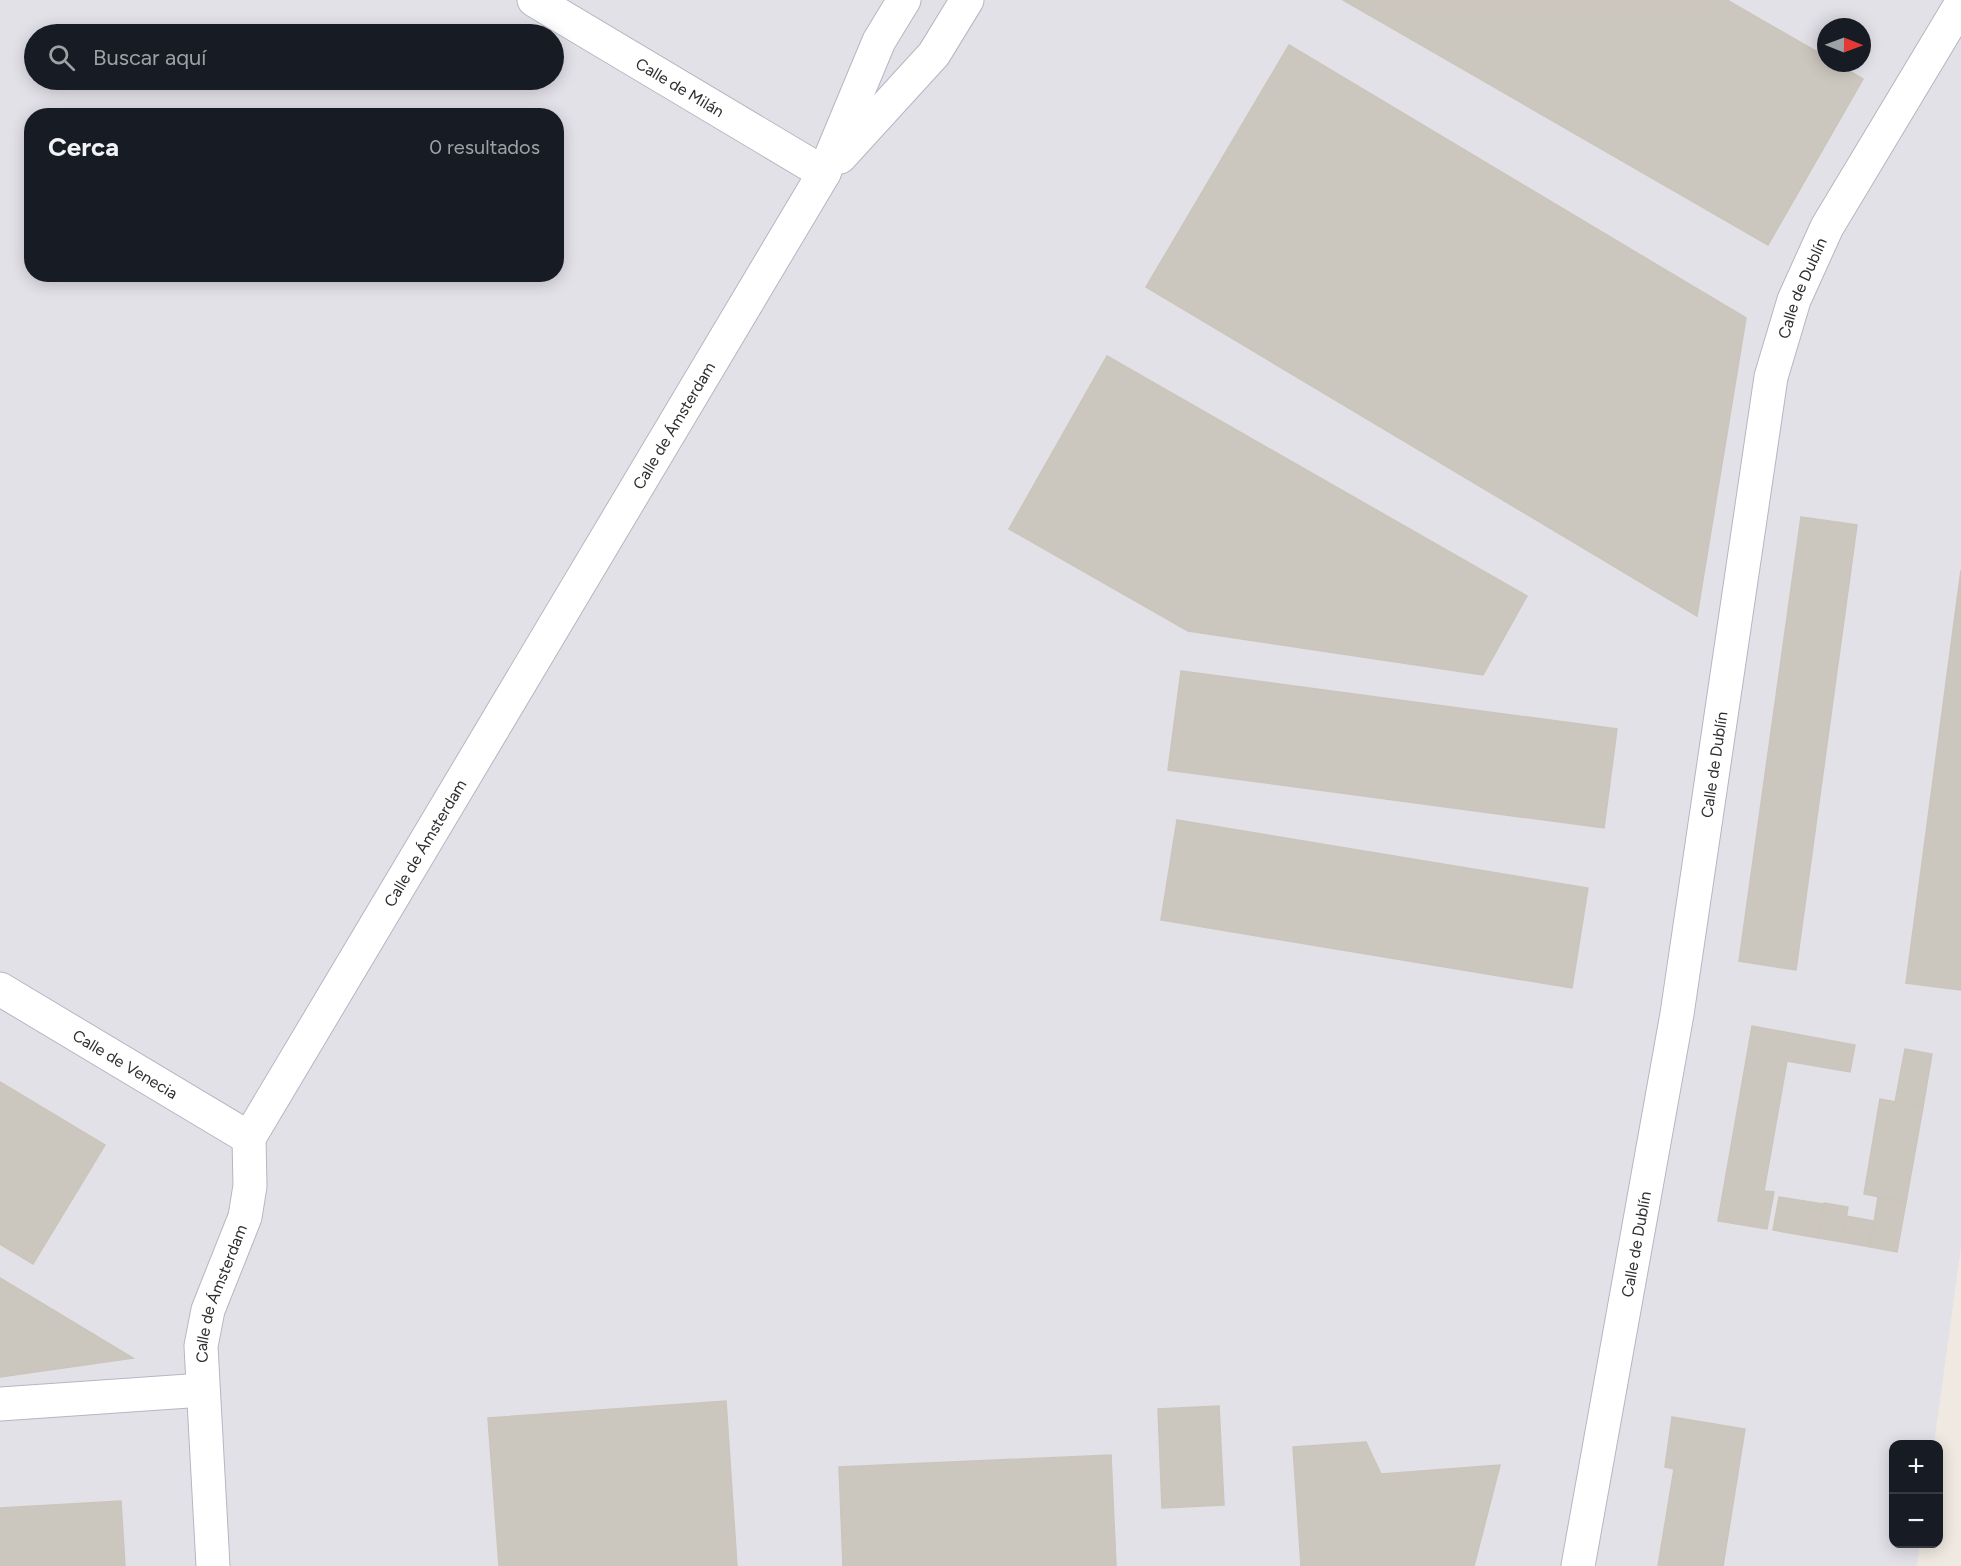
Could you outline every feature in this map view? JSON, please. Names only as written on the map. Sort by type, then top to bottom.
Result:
[{"type":"street","name":"Calle de Milán","points":[[534,0],[824,173]]},
{"type":"street","name":"Calle de Ámsterdam","points":[[213,1566],[201,1346],[208,1310],[245,1217],[250,1186],[249,1138],[824,173],[879,40],[904,0]]},
{"type":"street","name":"Calle de Ámsterdam","points":[[824,173],[934,54],[967,0]]},
{"type":"street","name":"Calle de Dublín","points":[[1578,1566],[1677,1014],[1771,377],[1794,300],[1827,227],[1961,4]]},
{"type":"street","name":"Calle de Venecia","points":[[0,989],[249,1138]]},
{"type":"street","points":[[0,1404],[203,1390]]},
{"type":"shaded area","points":[[0,0],[1961,0],[1961,1247],[1935,1440],[1889,1440],[1889,1548],[1919,1548],[1917,1566],[0,1566]]},
{"type":"building","points":[[1343,0],[1727,0],[1817,52],[1817,72],[1851,72],[1863,79],[1768,245]]},
{"type":"building","points":[[1289,45],[1746,318],[1697,616],[1146,287]]},
{"type":"building","points":[[1107,356],[1527,596],[1483,675],[1188,631],[1009,529]]},
{"type":"building","points":[[1801,517],[1857,525],[1796,970],[1739,961]]},
{"type":"building","points":[[1961,570],[1961,990],[1906,983]]},
{"type":"building","points":[[1181,671],[1617,729],[1604,828],[1168,770]]},
{"type":"building","points":[[1177,820],[1588,888],[1572,988],[1161,920]]},
{"type":"building","points":[[1752,1026],[1855,1045],[1850,1072],[1787,1061],[1764,1191],[1774,1192],[1767,1229],[1718,1221]]},
{"type":"building","points":[[1905,1049],[1932,1054],[1923,1107],[1895,1102]]},
{"type":"building","points":[[0,1082],[105,1145],[33,1264],[0,1244]]},
{"type":"building","points":[[1880,1099],[1923,1107],[1906,1202],[1864,1194]]},
{"type":"building","points":[[1779,1197],[1824,1204],[1818,1238],[1773,1230]]},
{"type":"building","points":[[1878,1197],[1906,1202],[1897,1252],[1870,1247]]},
{"type":"building","points":[[1824,1203],[1848,1207],[1842,1242],[1818,1238]]},
{"type":"building","points":[[1846,1216],[1874,1221],[1870,1247],[1842,1242]]},
{"type":"building","points":[[0,1278],[133,1358],[0,1377]]},
{"type":"building","points":[[726,1401],[737,1566],[499,1566],[488,1418]]},
{"type":"building","points":[[1219,1406],[1224,1505],[1162,1508],[1158,1409]]},
{"type":"building","points":[[1672,1417],[1745,1429],[1723,1566],[1658,1566],[1674,1469],[1665,1467]]},
{"type":"building","points":[[1366,1442],[1381,1474],[1500,1465],[1474,1566],[1301,1566],[1293,1447]]},
{"type":"building","points":[[1111,1455],[1116,1566],[843,1566],[839,1467]]},
{"type":"building","points":[[121,1501],[125,1566],[0,1566],[0,1508]]}]
